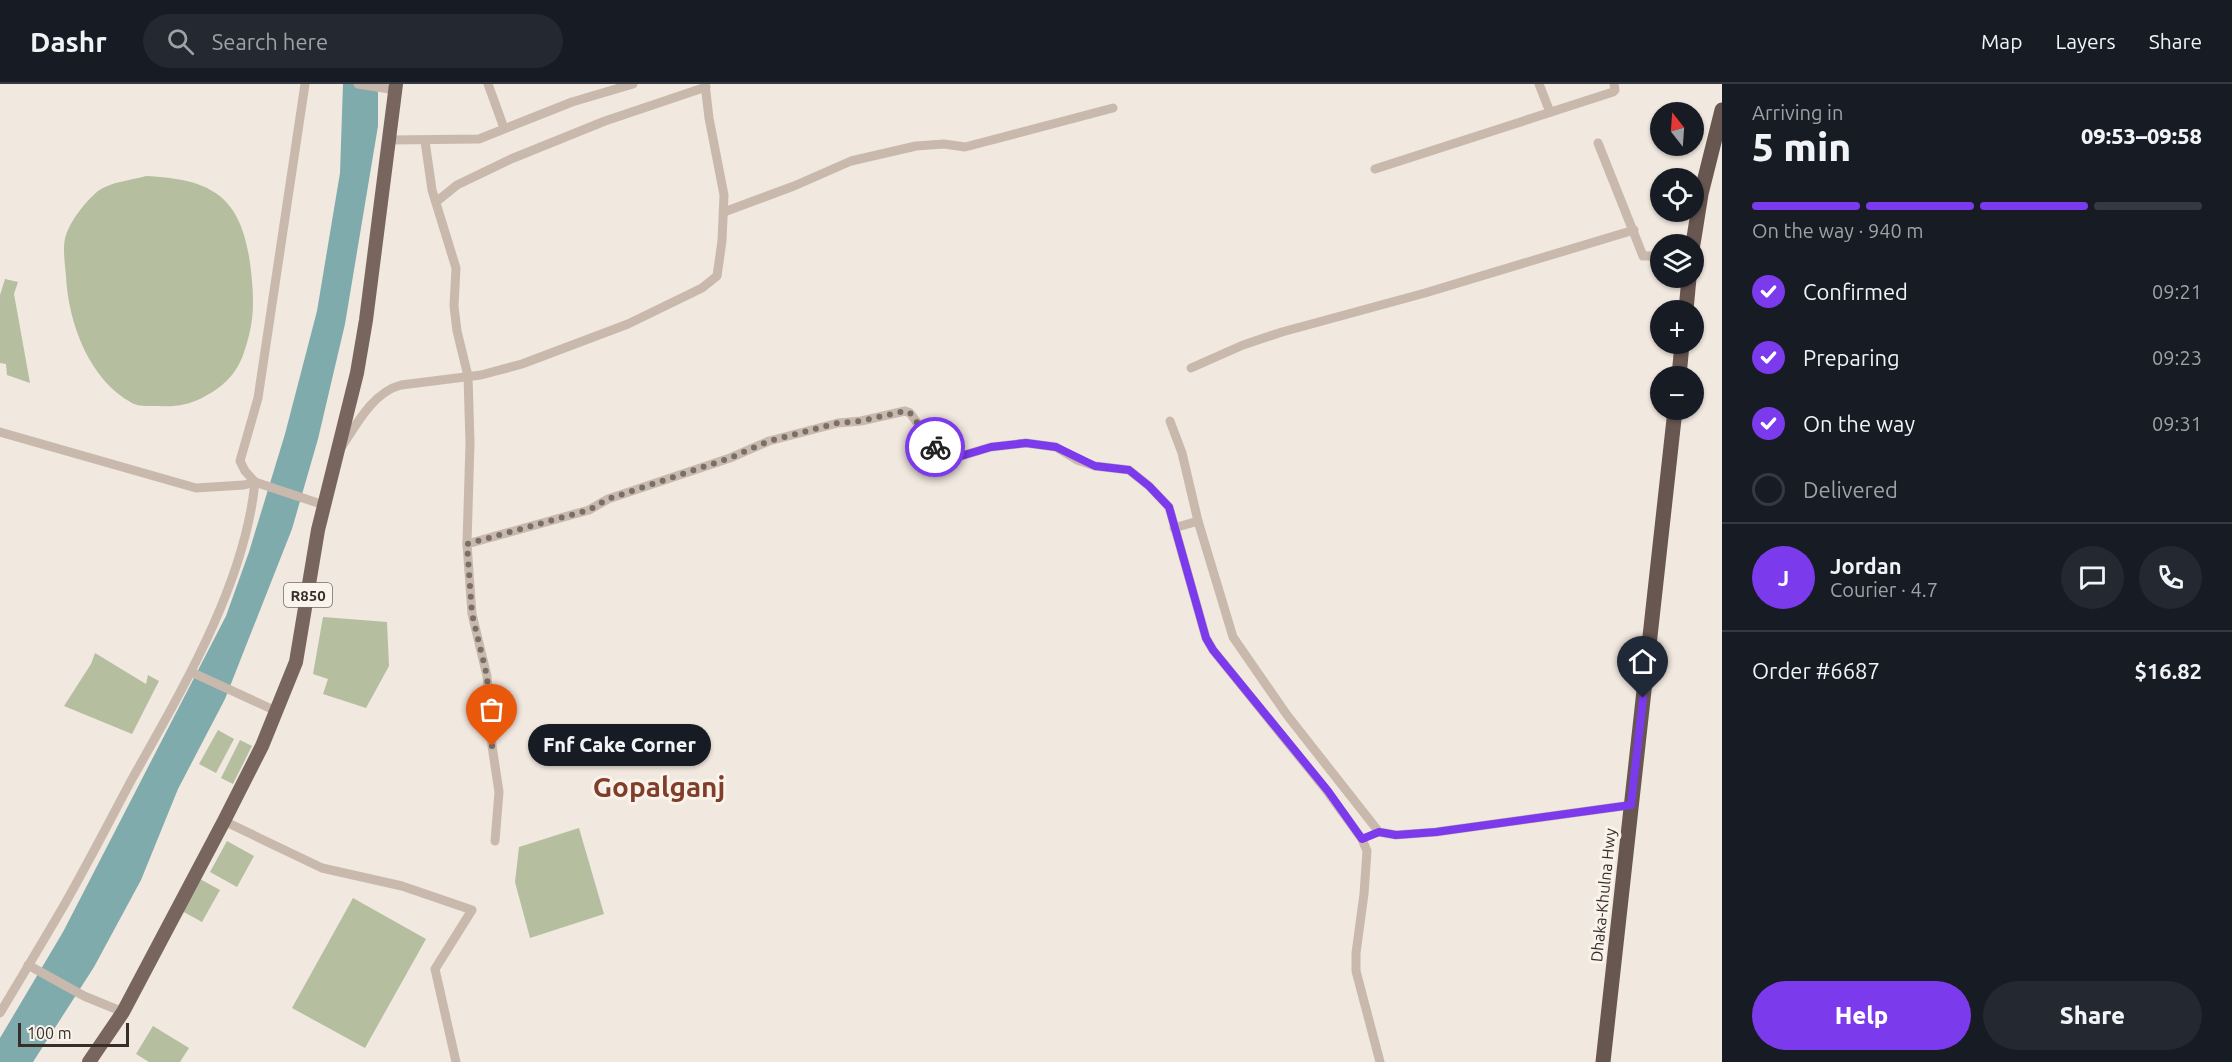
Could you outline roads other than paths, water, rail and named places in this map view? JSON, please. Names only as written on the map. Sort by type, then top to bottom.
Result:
[{"type":"highway","points":[[1695,234],[1701,194],[1722,110]]},
{"type":"highway","name":"Dhaka-Khulna Hwy","points":[[1603,1062],[1674,420]]},
{"type":"main road","name":"R850","points":[[89,1062],[123,1012],[224,821],[262,746],[296,662],[317,503],[337,456],[357,374],[396,87]]},
{"type":"street","points":[[305,84],[258,398],[240,460],[245,471],[258,483],[317,503]]},
{"type":"street","points":[[358,84],[396,87]]},
{"type":"street","points":[[488,84],[504,129]]},
{"type":"street","points":[[390,140],[479,139],[572,102],[633,84]]},
{"type":"street","points":[[1539,84],[1550,112]]},
{"type":"street","points":[[1375,169],[1613,92],[1614,84]]},
{"type":"street","points":[[337,456],[368,409],[392,388],[401,384],[481,375],[522,364],[628,324],[702,288],[717,276],[720,269],[724,195],[705,85],[605,121],[511,159],[457,185],[436,202]]},
{"type":"street","points":[[724,212],[794,186],[851,161],[916,146],[944,144],[965,147],[1113,108]]},
{"type":"street","points":[[425,141],[432,190],[456,268],[454,306],[468,376],[470,443],[467,544],[472,614],[487,676],[492,746],[499,792],[495,841]]},
{"type":"street","points":[[1598,143],[1643,256],[1650,256]]},
{"type":"street","points":[[1191,368],[1243,345],[1282,332],[1425,293],[1634,230]]},
{"type":"street","points":[[467,544],[589,510],[608,499],[730,458],[769,441],[838,423],[861,421],[905,411],[910,413],[943,458],[951,459],[991,447],[1026,443],[1056,447],[1095,466],[1129,470],[1149,486],[1169,507],[1177,528],[1206,638],[1213,650],[1328,791],[1363,838],[1367,851],[1356,971],[1380,1062]]},
{"type":"street","points":[[1170,421],[1182,453],[1197,521],[1233,637],[1287,715],[1378,833]]},
{"type":"street","points":[[0,432],[196,488],[258,483]]},
{"type":"street","points":[[0,1013],[62,908],[191,672],[216,617],[246,536],[258,483]]},
{"type":"street","points":[[1177,528],[1197,521]]},
{"type":"street","points":[[191,672],[276,711]]},
{"type":"street","points":[[1363,838],[1378,833],[1396,835],[1436,832],[1631,805]]},
{"type":"street","points":[[224,821],[322,868],[402,886],[472,910],[435,969],[456,1062]]},
{"type":"street","points":[[28,965],[84,996],[123,1012]]},
{"type":"water","points":[[343,84],[378,84],[378,126],[345,324],[318,439],[292,529],[225,699],[178,789],[141,880],[94,967],[33,1062],[0,1062],[0,1038],[63,932],[226,616],[249,552],[285,434],[317,311],[340,173]]},
{"type":"place","name":"Fnf Cake Corner","points":[[492,746]]},
{"type":"district","name":"Gopalganj","points":[[659,786]]}]
